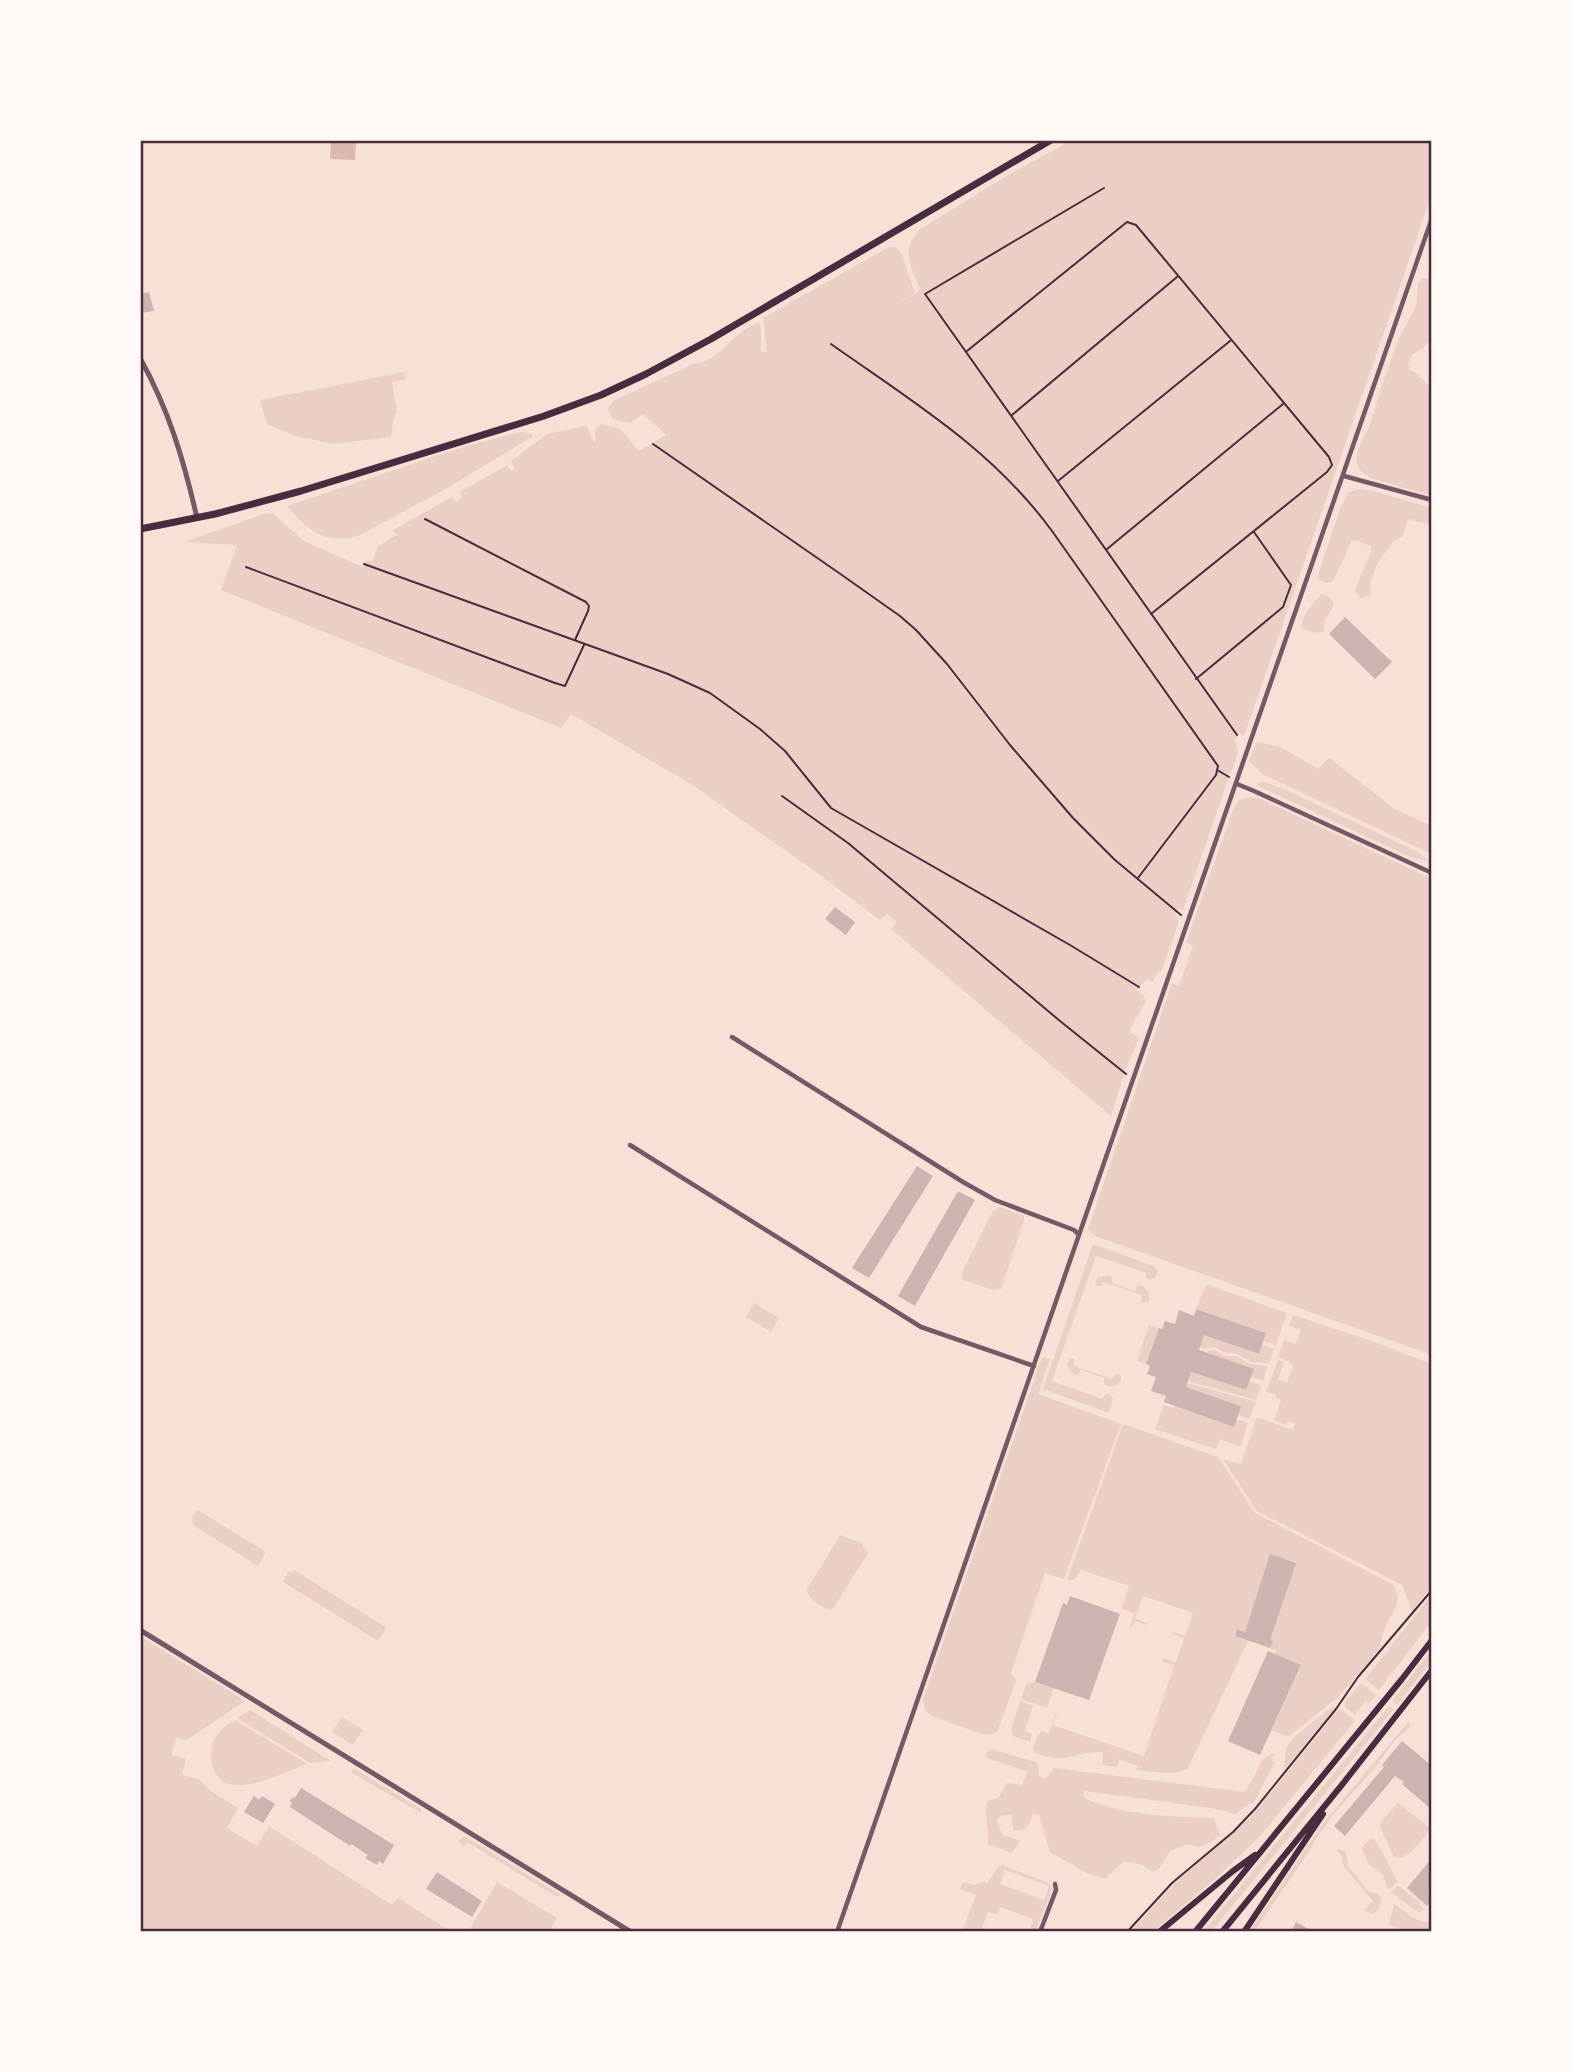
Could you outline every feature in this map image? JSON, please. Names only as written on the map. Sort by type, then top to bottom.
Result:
[{"type":"main road","points":[[140,529],[197,518],[301,491],[572,406],[625,384],[711,340],[1051,140]]},
{"type":"main road","points":[[1195,1932],[1432,1640]]},
{"type":"main road","points":[[1222,1932],[1432,1670]]},
{"type":"main road","points":[[1244,1932],[1341,1786]]},
{"type":"main road","points":[[1159,1932],[1263,1850]]},
{"type":"street","points":[[837,1932],[1432,218]]},
{"type":"street","points":[[140,358],[170,421],[197,518]]},
{"type":"street","points":[[1344,476],[1432,500]]},
{"type":"street","points":[[1237,784],[1432,873]]},
{"type":"street","points":[[732,1037],[963,1182],[995,1199],[1074,1230],[1079,1235]]},
{"type":"street","points":[[630,1145],[921,1327],[1034,1366]]},
{"type":"street","points":[[140,1630],[631,1932]]},
{"type":"street","points":[[1040,1932],[1056,1891],[1055,1884]]},
{"type":"path","points":[[1104,188],[925,294],[1237,735]]},
{"type":"path","points":[[967,351],[1130,222],[1136,225],[1332,461],[1326,472],[1151,614]]},
{"type":"path","points":[[1011,416],[1178,277]]},
{"type":"path","points":[[1057,481],[1231,340]]},
{"type":"path","points":[[831,344],[966,440],[1024,495],[1166,692],[1218,771],[1231,778]]},
{"type":"path","points":[[1106,550],[1283,404]]},
{"type":"path","points":[[653,444],[900,616],[916,630],[947,664],[1051,794],[1090,837],[1176,912],[1189,920]]},
{"type":"path","points":[[425,519],[586,602],[588,611],[574,640]]},
{"type":"path","points":[[1196,679],[1283,607],[1291,585],[1254,531]]},
{"type":"path","points":[[364,564],[696,685],[773,739],[831,808],[1070,944],[1139,987]]},
{"type":"path","points":[[246,567],[565,686],[584,644]]},
{"type":"path","points":[[1137,878],[1218,771]]},
{"type":"path","points":[[782,796],[848,843],[1078,1036],[1122,1072],[1134,1077]]},
{"type":"path","points":[[1128,1932],[1172,1882],[1233,1832],[1255,1809],[1336,1709],[1358,1677],[1432,1590]]},
{"type":"shaded area","points":[[331,140],[356,140],[355,160],[330,159]]},
{"type":"shaded area","points":[[1072,140],[1432,140],[1432,194],[1244,736],[1239,733],[1235,741],[1238,752],[1183,910],[1179,909],[1175,915],[1179,921],[1162,971],[1158,971],[1153,982],[1147,979],[1137,990],[1146,1001],[1129,1031],[1139,1038],[1111,1116],[891,929],[897,922],[887,914],[880,920],[691,784],[571,714],[561,728],[221,590],[237,545],[184,542],[272,513],[304,541],[363,567],[366,560],[372,562],[378,546],[397,535],[393,530],[452,497],[455,502],[462,498],[460,492],[507,465],[511,471],[515,469],[511,461],[547,434],[586,426],[594,442],[595,431],[602,424],[620,429],[639,451],[666,435],[643,414],[630,423],[613,419],[608,409],[613,401],[707,360],[759,322],[761,351],[767,352],[763,318],[889,247],[895,247],[901,252],[915,293],[891,308],[917,293],[920,289],[909,259],[910,245],[919,230],[1008,175]]},
{"type":"shaded area","points":[[1422,278],[1432,278],[1432,338],[1412,355],[1408,365],[1411,371],[1432,389],[1432,496],[1370,478],[1360,470],[1356,462],[1358,449],[1370,425],[1399,338],[1416,306],[1418,283]]},
{"type":"shaded area","points":[[404,372],[406,379],[392,382],[397,412],[391,437],[332,444],[293,435],[267,424],[260,400]]},
{"type":"shaded area","points":[[521,432],[532,434],[532,437],[444,490],[358,536],[326,537],[302,522],[287,506],[463,447]]},
{"type":"shaded area","points":[[1357,489],[1432,508],[1432,525],[1408,519],[1403,536],[1393,542],[1378,562],[1370,583],[1370,595],[1362,599],[1356,593],[1356,587],[1371,546],[1355,540],[1351,542],[1335,578],[1325,583],[1317,578],[1340,509],[1348,493]]},
{"type":"shaded area","points":[[1321,594],[1329,597],[1334,605],[1325,620],[1324,632],[1313,633],[1302,628],[1302,623],[1308,610]]},
{"type":"shaded area","points":[[1257,742],[1281,747],[1318,769],[1329,758],[1395,809],[1432,826],[1432,854],[1264,775],[1249,761]]},
{"type":"shaded area","points":[[1262,781],[1418,852],[1432,863],[1408,856],[1256,785]]},
{"type":"shaded area","points":[[1259,798],[1432,879],[1432,1355],[1095,1236],[1088,1229],[1172,983],[1179,986],[1193,946],[1186,942],[1233,810],[1239,800]]},
{"type":"shaded area","points":[[1000,1207],[1024,1216],[1024,1220],[1001,1289],[993,1290],[963,1280],[961,1274],[993,1211]]},
{"type":"shaded area","points":[[1093,1244],[1154,1266],[1158,1271],[1155,1278],[1149,1280],[1146,1273],[1096,1256],[1052,1381],[1102,1399],[1109,1394],[1113,1399],[1109,1413],[1043,1389]]},
{"type":"shaded area","points":[[1098,1277],[1112,1277],[1112,1283],[1135,1291],[1138,1285],[1143,1286],[1149,1293],[1149,1301],[1143,1303],[1142,1295],[1103,1282],[1101,1286],[1096,1286]]},
{"type":"shaded area","points":[[1206,1284],[1287,1313],[1276,1345],[1263,1341],[1266,1333],[1196,1309]]},
{"type":"shaded area","points":[[754,1303],[779,1318],[771,1332],[746,1317]]},
{"type":"shaded area","points":[[1293,1315],[1432,1364],[1432,1586],[1412,1611],[1402,1585],[1257,1511],[1223,1459],[1241,1464],[1257,1417],[1293,1430],[1295,1424],[1288,1421],[1286,1425],[1274,1420],[1281,1400],[1266,1392],[1278,1360],[1284,1362],[1278,1380],[1287,1382],[1293,1365],[1278,1357],[1284,1340],[1296,1344],[1301,1330],[1289,1326]]},
{"type":"shaded area","points":[[1149,1325],[1159,1328],[1146,1364],[1137,1361]]},
{"type":"shaded area","points":[[1204,1335],[1258,1354],[1262,1345],[1274,1349],[1269,1363],[1251,1362],[1238,1354],[1223,1352],[1215,1347],[1200,1347]]},
{"type":"shaded area","points":[[1213,1349],[1225,1356],[1237,1356],[1249,1364],[1268,1366],[1263,1381],[1206,1353]]},
{"type":"shaded area","points":[[1042,1357],[1050,1359],[1038,1394],[1121,1424],[1064,1579],[1045,1573],[1011,1673],[1016,1680],[997,1732],[982,1734],[932,1716],[925,1710],[923,1699]]},
{"type":"shaded area","points":[[1069,1358],[1074,1359],[1074,1366],[1113,1379],[1114,1375],[1119,1374],[1121,1380],[1111,1387],[1104,1384],[1104,1378],[1081,1370],[1078,1375],[1074,1375],[1067,1366]]},
{"type":"shaded area","points":[[1191,1372],[1246,1390],[1249,1381],[1261,1385],[1256,1400],[1188,1381]]},
{"type":"shaded area","points":[[1187,1383],[1256,1402],[1250,1419],[1238,1415],[1240,1405],[1186,1387]]},
{"type":"shaded area","points":[[1164,1405],[1173,1408],[1175,1406],[1233,1426],[1236,1419],[1248,1423],[1240,1447],[1220,1439],[1216,1449],[1155,1429]]},
{"type":"shaded area","points":[[1123,1424],[1218,1457],[1255,1513],[1394,1585],[1398,1597],[1396,1607],[1385,1627],[1378,1652],[1337,1698],[1289,1736],[1272,1730],[1301,1666],[1275,1654],[1276,1651],[1270,1648],[1271,1554],[1245,1632],[1237,1629],[1235,1636],[1248,1641],[1188,1768],[1170,1773],[1136,1770],[1138,1766],[1119,1759],[1117,1767],[1102,1765],[1103,1752],[1054,1758],[1034,1752],[1038,1735],[1042,1731],[1049,1733],[1057,1712],[1053,1725],[1144,1756],[1174,1666],[1162,1661],[1163,1658],[1176,1662],[1184,1638],[1172,1634],[1173,1632],[1185,1636],[1193,1613],[1143,1596],[1135,1619],[1147,1623],[1146,1625],[1135,1621],[1132,1628],[1130,1627],[1134,1613],[1121,1609],[1129,1586],[1081,1570],[1074,1580],[1067,1580]]},
{"type":"shaded area","points":[[198,1510],[266,1552],[258,1566],[193,1525],[192,1516]]},
{"type":"shaded area","points":[[840,1535],[861,1543],[868,1553],[832,1610],[817,1603],[806,1591]]},
{"type":"shaded area","points":[[294,1570],[387,1628],[378,1641],[283,1582],[289,1571],[292,1573]]},
{"type":"shaded area","points":[[1432,1594],[1432,1621],[1379,1690],[1365,1679]]},
{"type":"shaded area","points":[[140,1636],[245,1701],[187,1740],[176,1738],[171,1755],[186,1759],[182,1775],[199,1779],[211,1791],[238,1808],[227,1828],[257,1846],[269,1826],[392,1905],[398,1898],[452,1932],[140,1932]]},
{"type":"shaded area","points":[[1432,1649],[1432,1661],[1397,1705],[1392,1701]]},
{"type":"shaded area","points":[[1035,1682],[1054,1688],[1047,1708],[1021,1699],[1027,1683]]},
{"type":"shaded area","points":[[1361,1683],[1376,1695],[1369,1703],[1366,1701],[1355,1715],[1344,1703]]},
{"type":"shaded area","points":[[1020,1701],[1033,1706],[1025,1731],[1032,1734],[1030,1742],[1013,1736],[1011,1729]]},
{"type":"shaded area","points":[[1333,1706],[1335,1708],[1284,1770],[1286,1748],[1292,1739]]},
{"type":"shaded area","points":[[1389,1706],[1394,1709],[1211,1932],[1203,1932]]},
{"type":"shaded area","points":[[250,1710],[331,1761],[310,1763],[237,1718]]},
{"type":"shaded area","points":[[1338,1710],[1342,1710],[1354,1722],[1260,1836],[1214,1880],[1152,1932],[1130,1932],[1175,1883],[1250,1818]]},
{"type":"shaded area","points":[[342,1717],[363,1730],[353,1745],[332,1732]]},
{"type":"shaded area","points":[[235,1720],[307,1764],[251,1784],[226,1783],[220,1779],[213,1767],[212,1745],[217,1735]]},
{"type":"shaded area","points":[[1408,1722],[1410,1727],[1395,1740],[1374,1769],[1338,1809],[1254,1932],[1249,1932],[1324,1822]]},
{"type":"shaded area","points":[[991,1749],[1038,1763],[1039,1776],[1045,1779],[1054,1768],[1245,1792],[1264,1758],[1275,1752],[1271,1760],[1275,1762],[1253,1804],[1235,1814],[1210,1808],[1084,1791],[1084,1798],[1113,1808],[1148,1814],[1214,1818],[1220,1835],[1205,1845],[1188,1844],[1170,1851],[1159,1869],[1153,1872],[1142,1865],[1124,1861],[1105,1879],[1087,1873],[1050,1852],[1039,1815],[1033,1814],[1026,1827],[1014,1831],[1011,1815],[1000,1816],[997,1821],[1002,1834],[1020,1841],[1012,1853],[988,1844],[987,1802],[999,1797],[1007,1783],[1022,1785],[1028,1772],[987,1758],[986,1754]]},
{"type":"shaded area","points":[[355,1769],[421,1809],[421,1813],[352,1773]]},
{"type":"shaded area","points":[[1398,1803],[1431,1829],[1411,1852],[1401,1858],[1394,1857],[1380,1827],[1380,1823]]},
{"type":"shaded area","points":[[463,1836],[561,1895],[557,1897],[467,1842],[464,1846],[458,1842]]},
{"type":"shaded area","points":[[1371,1838],[1376,1841],[1398,1882],[1388,1890],[1383,1875],[1369,1864],[1361,1848]]},
{"type":"shaded area","points":[[1339,1848],[1346,1853],[1348,1866],[1369,1892],[1378,1893],[1382,1898],[1374,1914],[1363,1911],[1373,1901],[1344,1867],[1337,1851]]},
{"type":"shaded area","points":[[1003,1865],[1048,1883],[1052,1889],[1036,1930],[1030,1928],[1033,1919],[1000,1907],[997,1915],[988,1912],[982,1928],[990,1932],[962,1932],[976,1895],[960,1889],[963,1882],[987,1884],[998,1867]],"holes":[[[1005,1870],[1049,1886],[1044,1900],[1000,1884]]]},
{"type":"shaded area","points":[[497,1882],[557,1918],[549,1932],[468,1932]]},
{"type":"shaded area","points":[[1398,1885],[1425,1909],[1416,1911],[1391,1892]]},
{"type":"shaded area","points":[[1394,1904],[1416,1919],[1432,1922],[1432,1932],[1414,1932],[1389,1925]]},
{"type":"building","points":[[149,292],[154,311],[141,313],[140,294]]},
{"type":"building","points":[[1345,617],[1392,662],[1375,679],[1329,634]]},
{"type":"building","points":[[835,907],[855,922],[846,935],[825,919]]},
{"type":"building","points":[[917,1166],[933,1176],[869,1278],[852,1268]]},
{"type":"building","points":[[958,1191],[975,1200],[915,1306],[898,1296]]},
{"type":"building","points":[[1196,1309],[1266,1333],[1259,1354],[1204,1335],[1199,1350],[1254,1369],[1246,1390],[1191,1372],[1186,1387],[1241,1406],[1234,1427],[1164,1402],[1166,1396],[1151,1391],[1156,1377],[1147,1374],[1150,1366],[1146,1364],[1159,1328],[1162,1329],[1165,1321],[1175,1324],[1179,1310],[1194,1316]]},
{"type":"building","points":[[1270,1554],[1296,1563],[1270,1640],[1273,1641],[1270,1648],[1235,1636],[1237,1629],[1245,1632]]},
{"type":"building","points":[[1070,1596],[1120,1614],[1089,1700],[1035,1682],[1063,1603],[1067,1605]]},
{"type":"building","points":[[1268,1651],[1301,1665],[1260,1755],[1228,1741]]},
{"type":"building","points":[[1402,1741],[1432,1766],[1432,1810],[1395,1776],[1345,1836],[1334,1826],[1384,1767],[1382,1765]]},
{"type":"building","points":[[301,1788],[394,1845],[383,1864],[379,1861],[377,1865],[365,1858],[368,1855],[290,1807],[290,1801]]},
{"type":"building","points":[[254,1796],[259,1800],[262,1796],[275,1804],[263,1823],[244,1812]]},
{"type":"building","points":[[1432,1858],[1432,1887],[1428,1891],[1432,1900],[1427,1906],[1407,1888]]},
{"type":"building","points":[[437,1872],[482,1901],[472,1917],[426,1889]]},
{"type":"building","points":[[1296,1922],[1314,1932],[1291,1932]]}]
